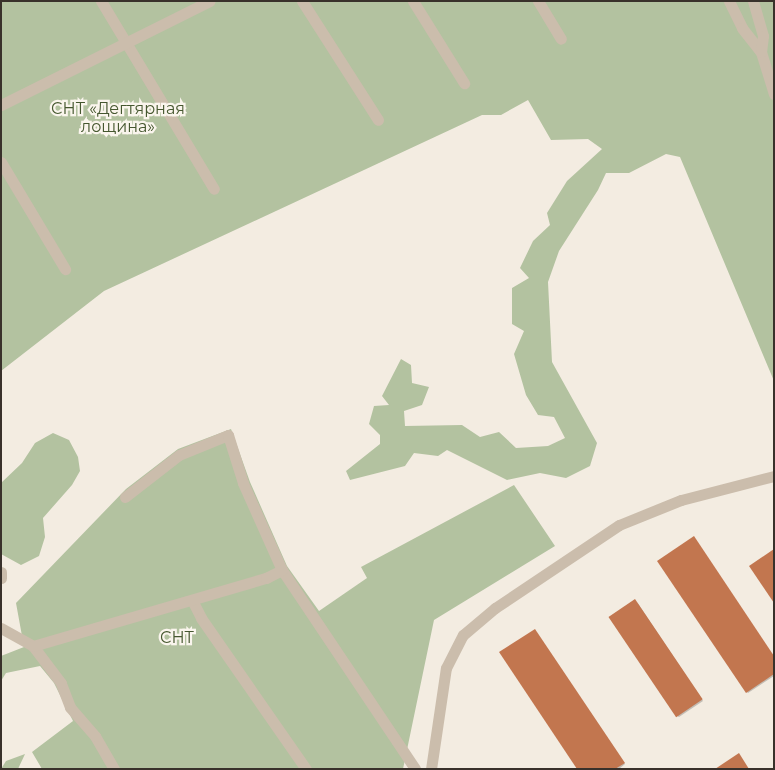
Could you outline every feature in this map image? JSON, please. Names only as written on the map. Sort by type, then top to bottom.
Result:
[{"type":"street","points":[[101,1],[214,189]]},
{"type":"street","points":[[1,105],[128,44],[210,1]]},
{"type":"street","points":[[302,1],[378,120]]},
{"type":"street","points":[[413,1],[464,83]]},
{"type":"street","points":[[538,1],[561,39]]},
{"type":"street","points":[[729,1],[742,28],[761,52],[774,94]]},
{"type":"street","points":[[753,1],[763,36],[761,52]]},
{"type":"street","points":[[1,162],[66,269]]},
{"type":"street","points":[[125,497],[179,455],[228,435],[243,483],[282,570],[415,769]]},
{"type":"street","points":[[431,769],[446,668],[464,635],[495,608],[619,525],[681,500],[774,476]]},
{"type":"street","points":[[33,646],[266,578],[282,570]]},
{"type":"street","points":[[1,572],[1,578]]},
{"type":"street","points":[[192,600],[201,618],[306,769]]},
{"type":"street","points":[[1,628],[33,646],[61,683],[70,707],[95,736],[114,769]]},
{"type":"green space","name":"СНТ «Дегтярная лощина»","points":[[1,1],[774,1],[774,381],[680,157],[666,154],[629,173],[606,173],[598,190],[559,251],[548,282],[552,362],[597,443],[590,466],[566,478],[540,473],[507,480],[447,450],[438,456],[414,453],[405,466],[350,480],[346,471],[380,444],[380,435],[369,424],[374,406],[389,405],[382,396],[401,359],[411,365],[412,383],[429,387],[422,405],[404,411],[405,426],[462,425],[480,437],[499,432],[516,448],[548,446],[565,438],[554,417],[538,415],[526,395],[514,354],[524,331],[512,324],[512,288],[529,278],[520,268],[533,241],[550,225],[547,213],[567,181],[602,149],[588,139],[551,140],[528,100],[501,115],[482,115],[104,291],[1,371]]},
{"type":"green space","name":"СНТ","points":[[231,429],[250,482],[287,566],[319,611],[367,578],[361,567],[514,485],[555,546],[434,620],[403,769],[42,769],[32,752],[73,721],[54,683],[40,666],[6,673],[1,681],[1,656],[24,647],[16,603],[126,489],[178,449]]},
{"type":"green space","points":[[53,433],[69,440],[78,457],[80,471],[72,485],[43,518],[45,537],[39,556],[21,565],[1,554],[1,483],[22,463],[35,443]]},
{"type":"green space","points":[[25,754],[18,769],[1,769],[6,761]]},
{"type":"building","points":[[694,536],[774,656],[774,674],[746,693],[657,561]]},
{"type":"building","points":[[774,549],[774,603],[749,566]]},
{"type":"building","points":[[635,599],[703,699],[676,717],[608,617]]},
{"type":"building","points":[[535,629],[625,763],[615,769],[577,769],[499,652]]},
{"type":"building","points":[[739,753],[749,769],[715,769]]}]
